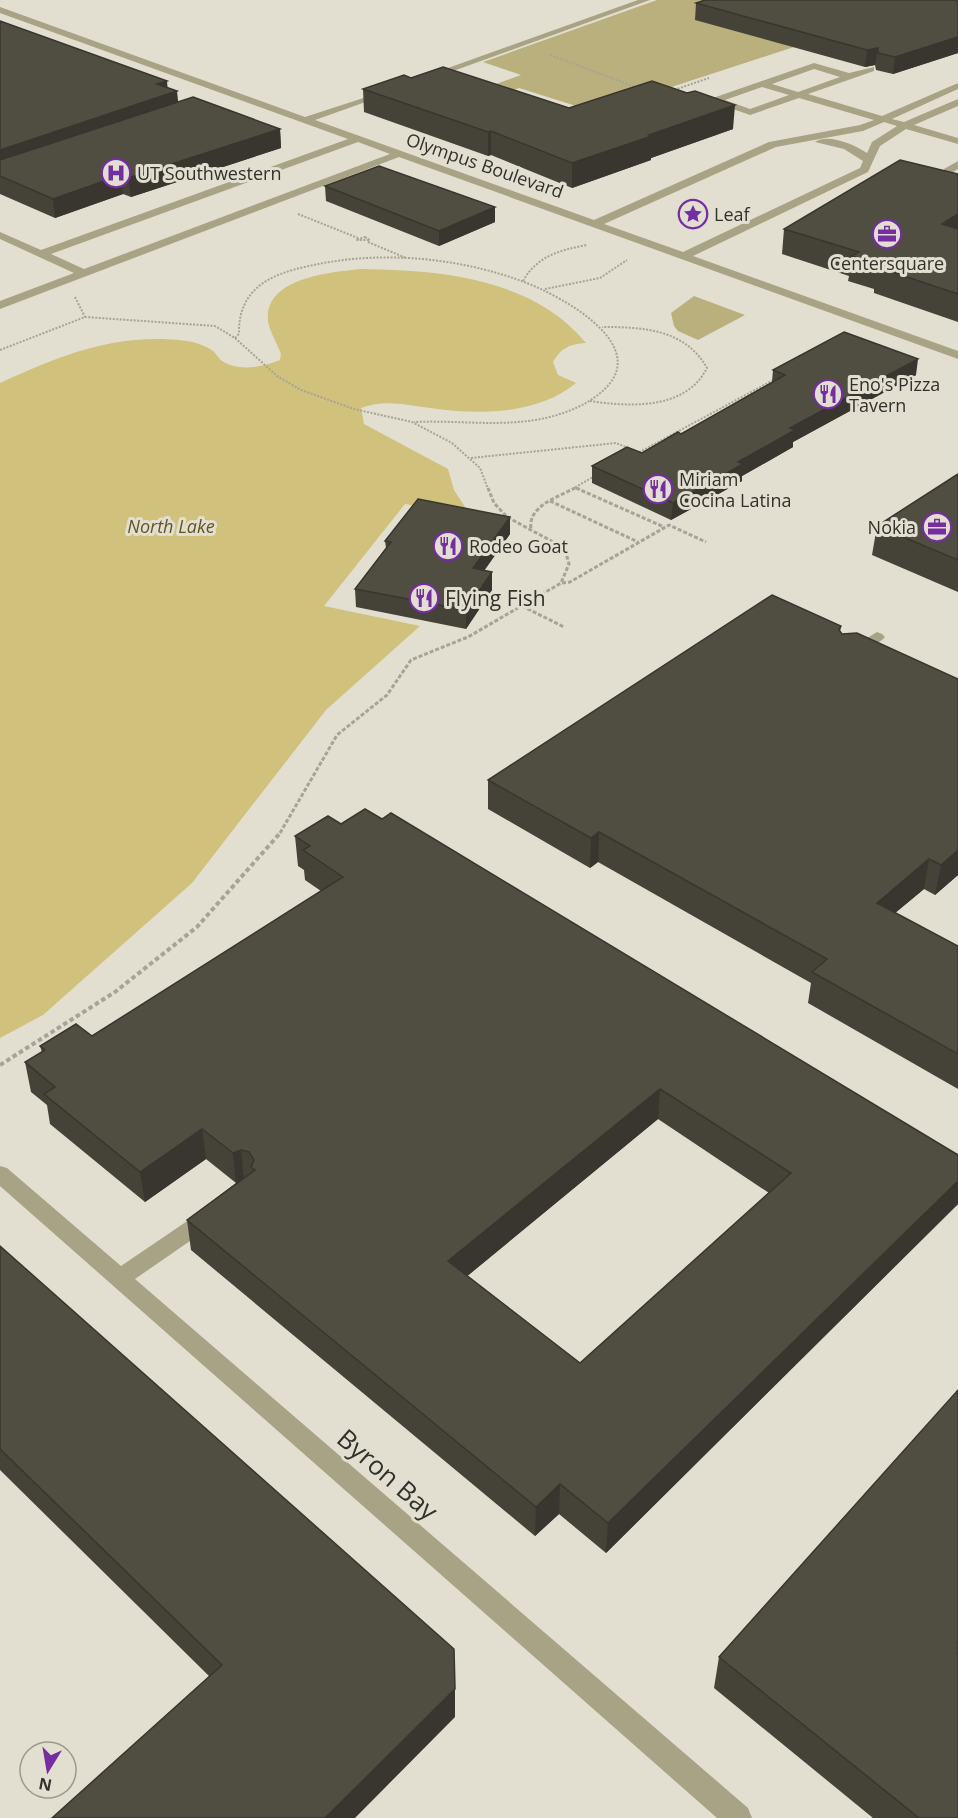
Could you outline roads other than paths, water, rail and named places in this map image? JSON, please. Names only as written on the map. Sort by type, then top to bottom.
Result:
[{"type":"street","points":[[423,79],[646,0]]},
{"type":"street","name":"Olympus Boulevard","points":[[0,10],[958,355]]},
{"type":"street","points":[[848,76],[814,66],[716,100],[750,112],[871,69]]},
{"type":"street","points":[[762,84],[958,141]]},
{"type":"street","points":[[596,223],[784,141],[841,134],[863,128],[958,86]]},
{"type":"street","points":[[305,120],[390,90]]},
{"type":"street","points":[[218,102],[235,96]]},
{"type":"street","points":[[684,256],[864,170],[876,144],[904,126],[958,102]]},
{"type":"street","points":[[41,254],[357,139]]},
{"type":"street","points":[[784,141],[810,141],[846,146],[863,153],[869,162]]},
{"type":"street","points":[[0,305],[398,154]]},
{"type":"street","points":[[958,164],[948,171],[948,176],[958,183]]},
{"type":"street","points":[[0,235],[84,273]]},
{"type":"street","points":[[845,658],[877,637]]},
{"type":"street","name":"Byron Bay","points":[[0,1174],[738,1818]]},
{"type":"street","points":[[119,1279],[226,1204]]},
{"type":"water","name":"North Lake","points":[[361,269],[453,276],[512,291],[540,304],[564,321],[586,343],[566,348],[553,362],[558,375],[576,383],[561,394],[544,401],[506,410],[467,412],[387,403],[361,408],[364,424],[448,469],[454,490],[471,516],[405,504],[324,606],[420,626],[326,710],[192,883],[43,1015],[0,1038],[0,383],[45,363],[90,348],[137,340],[161,339],[193,342],[210,349],[222,361],[236,366],[251,367],[273,363],[280,360],[281,354],[270,329],[268,314],[272,302],[280,292],[291,284],[305,279]]},
{"type":"place","name":"UT Southwestern","points":[[116,173]]},
{"type":"place","name":"Leaf","points":[[693,214]]},
{"type":"place","name":"Centersquare","points":[[887,234]]},
{"type":"place","name":"Eno's Pizza Tavern","points":[[828,394]]},
{"type":"place","name":"Miriam Cocina Latina","points":[[658,489]]},
{"type":"place","name":"Nokia","points":[[937,527]]},
{"type":"place","name":"Rodeo Goat","points":[[448,546]]},
{"type":"place","name":"Flying Fish","points":[[424,598]]}]
